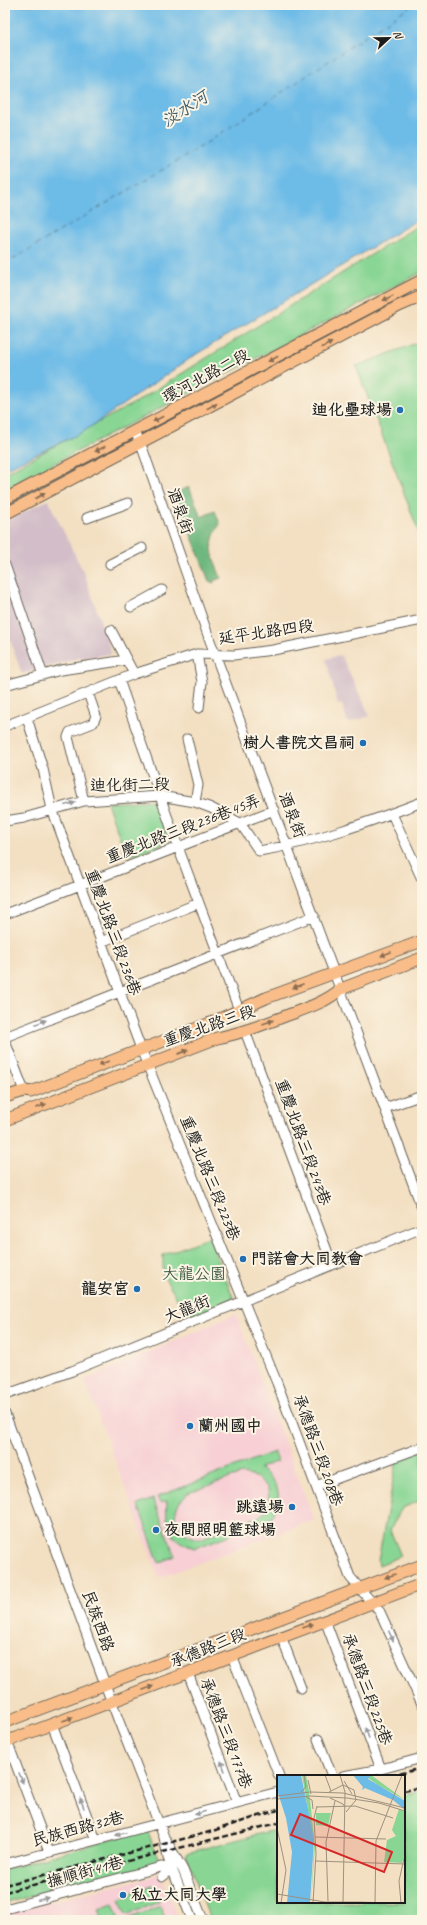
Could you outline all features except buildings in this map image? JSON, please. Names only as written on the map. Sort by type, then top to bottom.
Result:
[{"type":"main road","name":"環河北路二段","points":[[5,499],[422,280]]},
{"type":"main road","name":"環河北路二段","points":[[5,514],[399,306],[422,296]]},
{"type":"main road","name":"重慶北路三段","points":[[5,1097],[24,1091],[31,1092],[422,940]]},
{"type":"main road","name":"重慶北路三段","points":[[5,1120],[217,1038],[245,1031],[331,998],[341,989],[422,958]]},
{"type":"main road","name":"承德路三段","points":[[5,1722],[422,1565]]},
{"type":"main road","name":"承德路三段","points":[[6,1742],[281,1636],[422,1584]]},
{"type":"street","name":"酒泉街","points":[[135,432],[216,656],[422,1208]]},
{"type":"street","points":[[87,518],[128,503]]},
{"type":"street","points":[[110,564],[142,548]]},
{"type":"street","points":[[5,564],[43,675]]},
{"type":"street","points":[[130,607],[162,590]]},
{"type":"street","name":"延平北路四段","points":[[5,726],[134,674],[197,654],[216,656],[273,650],[422,620]]},
{"type":"street","points":[[111,630],[134,674]]},
{"type":"street","points":[[197,654],[202,682],[199,708]]},
{"type":"street","points":[[5,685],[43,675],[126,660]]},
{"type":"street","points":[[118,680],[239,1010]]},
{"type":"street","points":[[84,801],[68,737],[70,732],[93,724],[96,716],[88,693]]},
{"type":"street","name":"重慶北路三段236巷","points":[[27,718],[43,770],[52,809],[148,1065]]},
{"type":"street","points":[[187,739],[198,785],[196,802]]},
{"type":"street","name":"迪化街二段","points":[[5,821],[24,818],[84,801],[160,796],[196,802],[240,823],[259,851],[288,846],[392,814],[422,802]]},
{"type":"street","name":"重慶北路三段236巷45弄","points":[[5,914],[274,810]]},
{"type":"street","points":[[392,814],[422,879]]},
{"type":"street","points":[[101,942],[199,903]]},
{"type":"street","points":[[5,1037],[314,916]]},
{"type":"street","name":"重慶北路三段243巷","points":[[245,1031],[332,1264]]},
{"type":"street","points":[[5,1041],[24,1091]]},
{"type":"street","name":"重慶北路三段223巷","points":[[148,1065],[245,1302]]},
{"type":"street","points":[[385,1108],[422,1094]]},
{"type":"street","name":"大龍街","points":[[5,1395],[72,1371],[245,1302],[332,1264],[422,1228]]},
{"type":"street","name":"承德路三段208巷","points":[[245,1302],[350,1577],[372,1602]]},
{"type":"street","name":"民族西路","points":[[5,1414],[158,1824],[184,1870],[203,1920]]},
{"type":"street","points":[[316,1486],[422,1447]]},
{"type":"street","points":[[372,1602],[380,1612],[422,1704]]},
{"type":"street","name":"承德路三段225巷","points":[[325,1620],[381,1770]]},
{"type":"street","points":[[281,1636],[301,1688]]},
{"type":"street","points":[[232,1656],[279,1775]]},
{"type":"street","name":"承德路三段177巷","points":[[188,1673],[237,1803]]},
{"type":"street","points":[[52,1724],[96,1840]]},
{"type":"street","points":[[318,1739],[332,1775]]},
{"type":"street","points":[[6,1742],[49,1852]]},
{"type":"street","points":[[349,1775],[381,1770],[422,1758]]},
{"type":"street","name":"民族西路32巷","points":[[5,1864],[277,1792]]},
{"type":"street","name":"民族西路","points":[[164,1837],[172,1869],[192,1920]]},
{"type":"street","name":"撫順街41巷","points":[[5,1909],[161,1867],[172,1869]]},
{"type":"street","points":[[162,1877],[172,1869]]},
{"type":"shaded area","points":[[48,500],[84,573],[112,654],[79,658],[22,674],[5,626],[5,522]]},
{"type":"shaded area","points":[[341,655],[370,716],[348,723],[342,704],[338,705],[326,659]]},
{"type":"shaded area","name":"蘭州國中","points":[[236,1314],[314,1520],[159,1578],[85,1380]]},
{"type":"shaded area","name":"私立大同大學","points":[[160,1875],[179,1920],[5,1920],[5,1913]]},
{"type":"green space","points":[[422,223],[422,272],[5,489],[5,473],[138,401]]},
{"type":"green space","name":"迪化壘球場","points":[[422,341],[422,541],[356,366]]},
{"type":"green space","points":[[189,487],[201,517],[215,511],[220,524],[213,538],[212,551],[221,578],[213,581],[214,583],[209,581],[175,493]]},
{"type":"green space","points":[[154,800],[169,842],[127,857],[107,803]]},
{"type":"green space","name":"大龍公園","points":[[209,1237],[234,1299],[188,1317],[163,1275],[163,1255]]},
{"type":"green space","points":[[422,1451],[422,1500],[402,1508],[390,1530],[401,1556],[379,1565],[378,1561],[397,1460]]},
{"type":"green space","points":[[274,1452],[278,1461],[259,1468],[272,1479],[278,1490],[278,1503],[271,1519],[195,1548],[179,1541],[170,1531],[167,1517],[167,1501],[160,1503],[157,1497]],"holes":[[[242,1474],[256,1477],[268,1489],[269,1500],[265,1511],[260,1516],[199,1539],[183,1532],[179,1527],[175,1514],[181,1500],[188,1493]]]},
{"type":"green space","name":"夜間照明籃球場","points":[[153,1499],[175,1556],[159,1563],[138,1505]]},
{"type":"green space","points":[[422,1791],[422,1920],[210,1920],[186,1853],[277,1829],[277,1903],[405,1903],[405,1796]]},
{"type":"green space","points":[[147,1829],[160,1863],[5,1903],[5,1869]]},
{"type":"green space","points":[[152,1885],[159,1902],[126,1915],[119,1899]]},
{"type":"green space","points":[[113,1904],[119,1920],[103,1920],[99,1909]]},
{"type":"green space","points":[[160,1906],[166,1920],[128,1920],[128,1919]]},
{"type":"water","name":"淡水河","points":[[5,5],[422,5],[422,217],[195,355],[83,432],[5,469]]},
{"type":"ferry route","points":[[5,264],[202,146],[412,5]]},
{"type":"railway","points":[[395,1775],[422,1768]]},
{"type":"railway","points":[[405,1791],[422,1787]]},
{"type":"railway","points":[[5,1885],[206,1833],[277,1810]]},
{"type":"railway","points":[[5,1892],[277,1823]]},
{"type":"place","name":"迪化壘球場","points":[[400,410]]},
{"type":"place","name":"樹人書院文昌祠","points":[[363,743]]},
{"type":"place","name":"門諾會大同教會","points":[[243,1259]]},
{"type":"place","name":"龍安宮","points":[[137,1289]]},
{"type":"place","name":"蘭州國中","points":[[190,1426]]},
{"type":"place","name":"跳遠場","points":[[292,1507]]},
{"type":"place","name":"夜間照明籃球場","points":[[156,1530]]},
{"type":"place","name":"私立大同大學","points":[[123,1895]]}]
